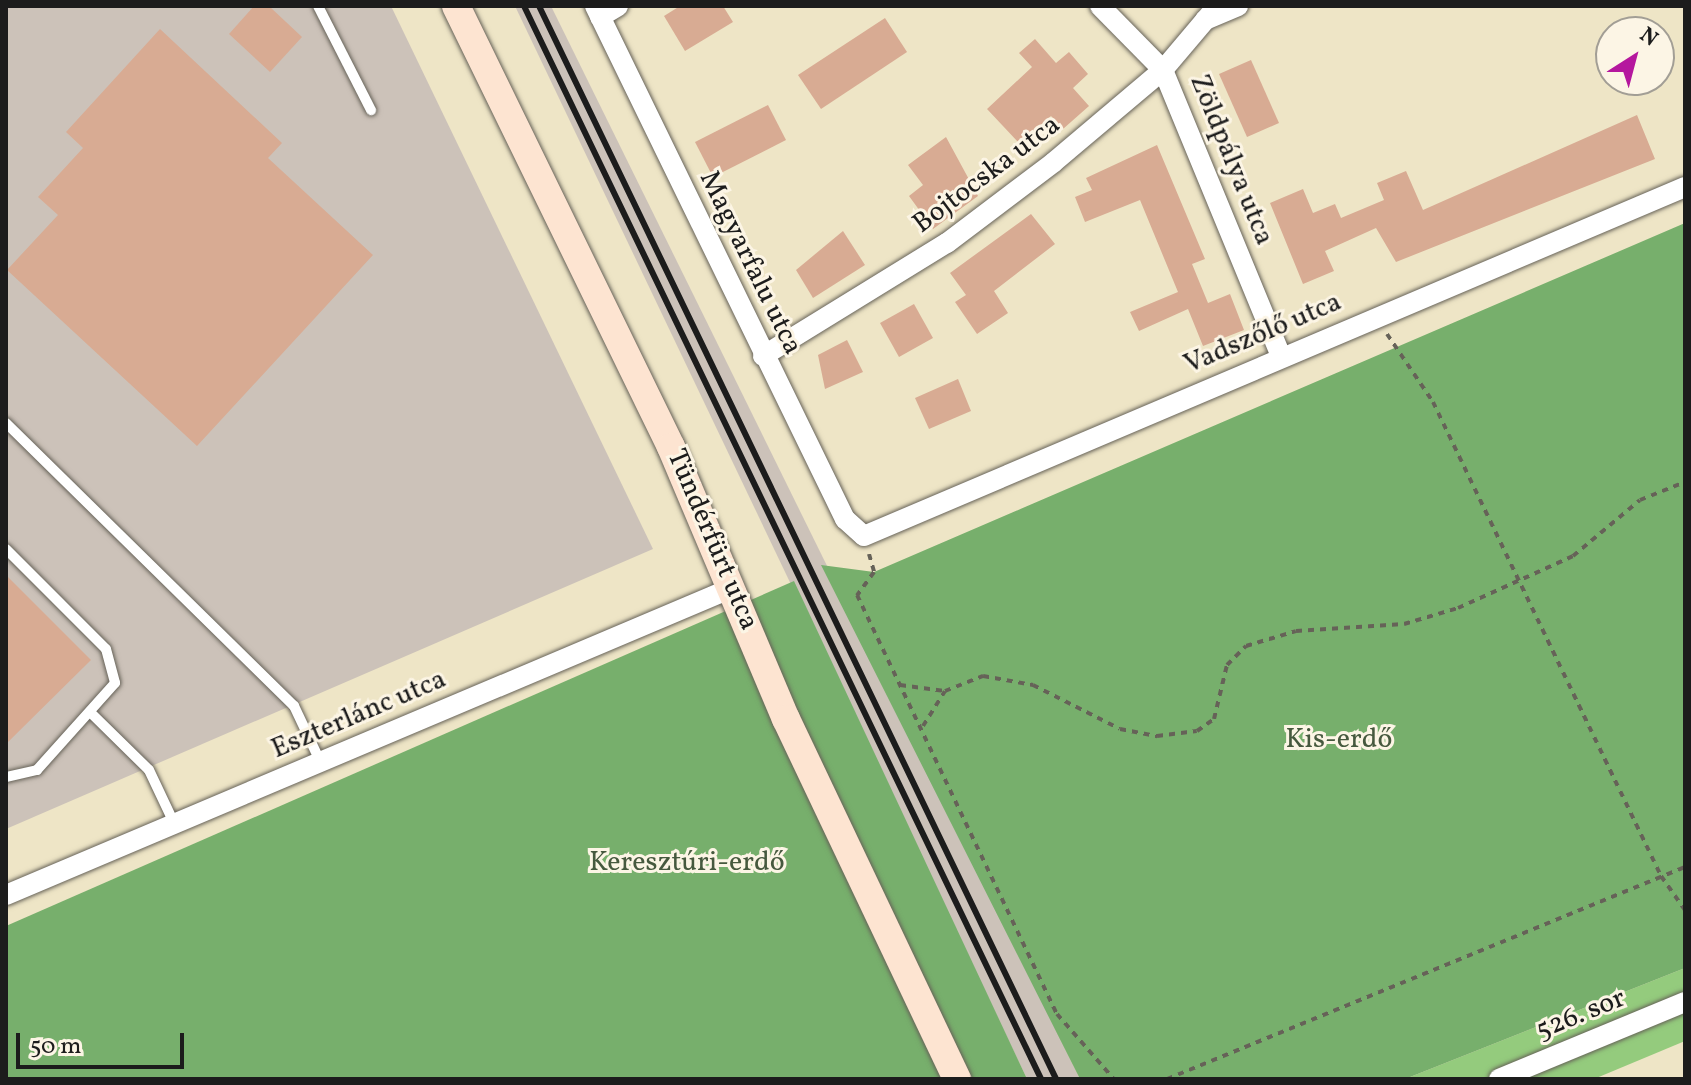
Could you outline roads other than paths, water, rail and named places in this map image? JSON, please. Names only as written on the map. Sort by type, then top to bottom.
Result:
[{"type":"street","name":"Tündérfürt utca","points":[[456,6],[734,587],[786,719],[957,1079]]},
{"type":"street","points":[[597,12],[618,6]]},
{"type":"street","name":"Zöldpálya utca","points":[[1100,6],[1163,70],[1281,356]]},
{"type":"street","points":[[1211,13],[1238,6]]},
{"type":"street","name":"Magyarfalu utca","points":[[597,12],[845,519],[864,536]]},
{"type":"street","name":"Bojtocska utca","points":[[763,356],[947,243],[1163,70],[1211,13]]},
{"type":"street","name":"Vadszőlő utca","points":[[864,536],[1281,356],[1685,187]]},
{"type":"street","name":"Eszterlánc utca","points":[[6,895],[734,587]]},
{"type":"street","name":"526. sor","points":[[1499,1079],[1685,1002]]},
{"type":"lane","points":[[318,6],[371,110]]},
{"type":"lane","points":[[6,423],[294,706],[320,761]]},
{"type":"lane","points":[[6,549],[115,664],[115,683],[93,715],[37,770],[6,777]]},
{"type":"lane","points":[[93,715],[149,770],[174,823]]},
{"type":"railway","points":[[524,6],[1041,1079]]},
{"type":"railway","points":[[539,6],[1056,1079]]},
{"type":"park label","name":"Kis-erdő","points":[[1339,740]]},
{"type":"park label","name":"Keresztúri-erdő","points":[[687,863]]}]
